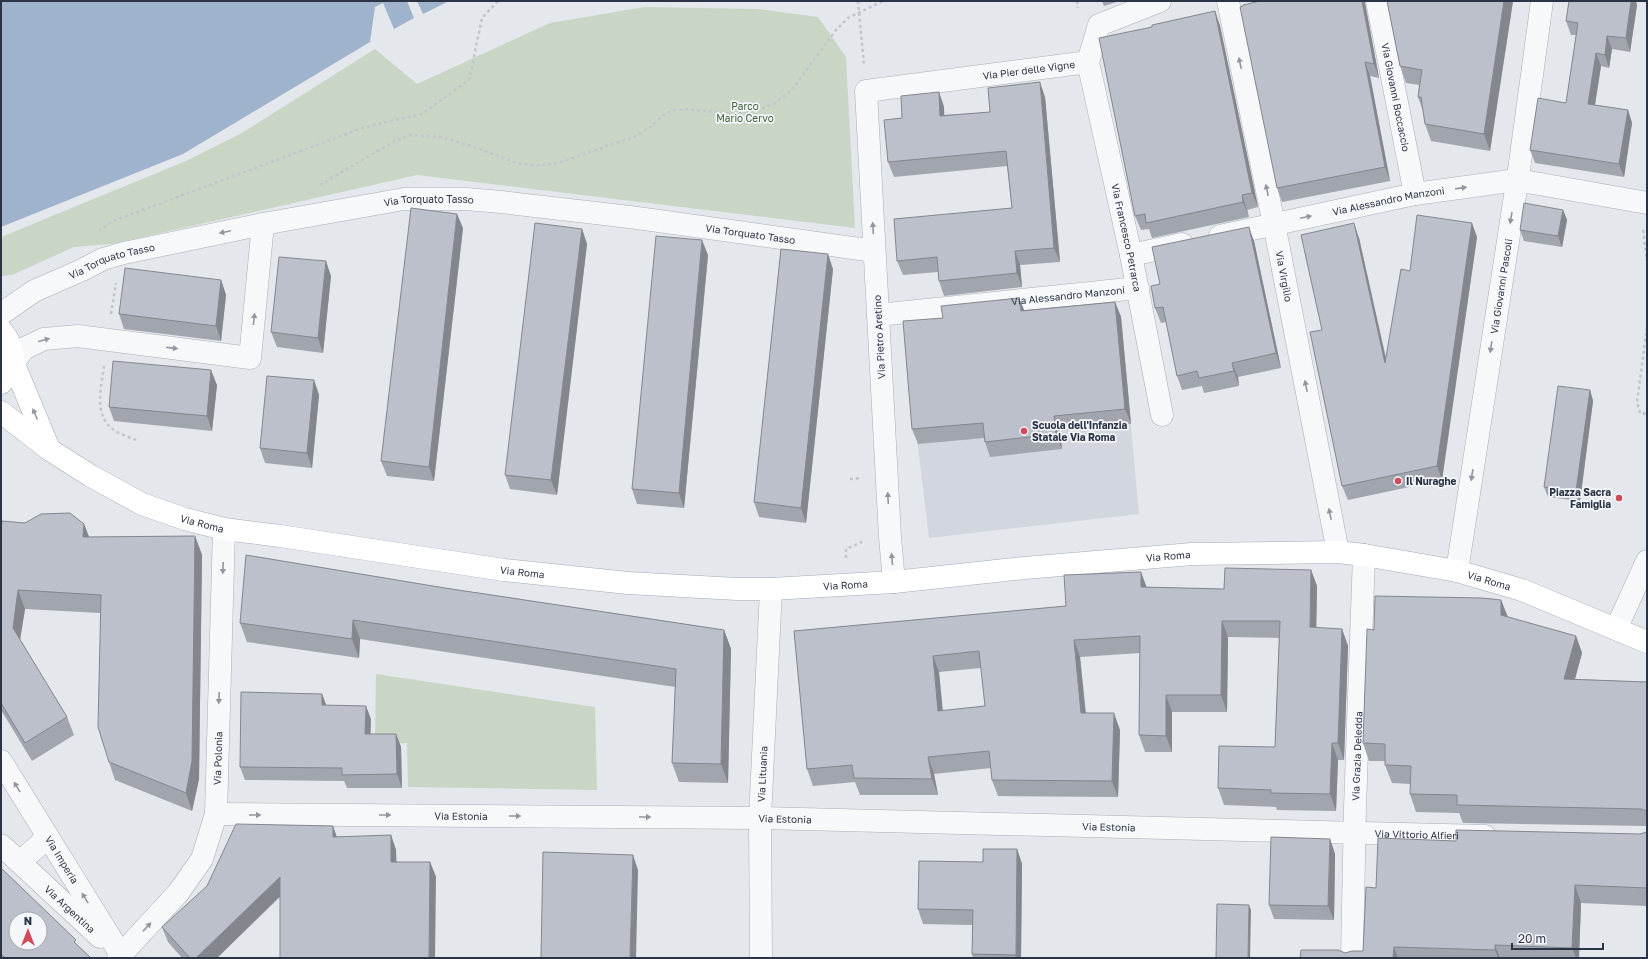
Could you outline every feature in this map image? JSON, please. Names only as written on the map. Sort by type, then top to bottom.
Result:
[{"type":"main road","points":[[1,330],[12,346],[13,362],[50,450]]},
{"type":"main road","points":[[1,383],[9,374],[13,362]]},
{"type":"main road","name":"Via Roma","points":[[1,412],[50,450],[91,476],[142,504],[185,519],[224,529],[535,574],[628,583],[737,589],[771,589],[894,582],[1024,568],[1192,554],[1338,552],[1457,571],[1522,590],[1647,642]]},
{"type":"street","name":"Via Pier delle Vigne","points":[[866,91],[1088,62],[1099,25],[1160,1]]},
{"type":"street","name":"Via Virgilio","points":[[1228,1],[1274,223],[1338,552]]},
{"type":"street","name":"Via Giovanni Boccaccio","points":[[1377,1],[1415,194]]},
{"type":"street","name":"Via Giovanni Pascoli","points":[[1457,571],[1517,180],[1542,1]]},
{"type":"street","name":"Via Francesco Petrarca","points":[[1088,62],[1138,288],[1162,415]]},
{"type":"street","name":"Via Pietro Aretino","points":[[866,91],[890,537],[894,582]]},
{"type":"street","name":"Via Alessandro Manzoni","points":[[1131,255],[1274,223],[1415,194],[1517,180],[1647,203]]},
{"type":"street","name":"Via Torquato Tasso","points":[[1,314],[34,291],[103,259],[124,253],[263,224],[404,199],[466,199],[630,217],[874,251]]},
{"type":"street","points":[[13,362],[25,348],[44,339],[78,336],[250,358],[263,224]]},
{"type":"street","name":"Via Alessandro Manzoni","points":[[878,315],[1138,288]]},
{"type":"street","name":"Via Polonia","points":[[120,957],[178,893],[202,859],[216,814],[224,529]]},
{"type":"street","name":"Via Grazia Deledda","points":[[1352,958],[1354,834],[1364,555]]},
{"type":"street","points":[[1616,629],[1647,561]]},
{"type":"street","name":"Via Lituania","points":[[761,958],[760,818],[771,589]]},
{"type":"street","name":"Via Imperia","points":[[1,761],[120,957]]},
{"type":"street","name":"Via Estonia","points":[[216,814],[760,818],[1106,826],[1354,834]]},
{"type":"street","name":"Via Vittorio Alfieri","points":[[1354,834],[1503,836]]},
{"type":"street","points":[[20,862],[48,837]]},
{"type":"street","name":"Via Argentina","points":[[1,845],[120,957]]},
{"type":"path","points":[[93,234],[113,221],[350,132],[365,127],[422,114],[469,80],[482,18],[498,1]]},
{"type":"path","points":[[858,1],[866,91]]},
{"type":"path","points":[[317,187],[395,141],[410,135],[441,137],[474,147],[517,163],[536,166],[558,163],[636,136],[652,126],[662,115],[674,110],[687,109],[733,114],[756,111],[776,103],[791,91],[836,30],[848,18],[882,1]]},
{"type":"path","points":[[1647,229],[1642,228],[1647,261]]},
{"type":"path","points":[[1647,328],[1637,402],[1640,413],[1647,414]]},
{"type":"shaded area","name":"Scuola dell'Infanzia Statale Via Roma","points":[[1121,317],[1139,514],[929,538],[917,439],[908,336]]},
{"type":"green space","name":"Parco Mario Cervo","points":[[645,7],[758,9],[818,17],[846,57],[855,228],[417,175],[112,244],[74,247],[12,275],[1,276],[1,237],[186,161],[240,134],[375,49],[417,84],[550,23]]},
{"type":"green space","points":[[376,674],[595,707],[597,790],[408,787],[407,743],[375,745]]},
{"type":"water","points":[[1,1],[407,1],[414,18],[394,29],[383,3],[375,7],[370,42],[183,154],[1,227]]},
{"type":"water","points":[[417,1],[449,1],[423,14]]},
{"type":"building","points":[[1260,1],[1362,1],[1374,64],[1365,62],[1385,167],[1277,188],[1240,7]]},
{"type":"building","points":[[1387,1],[1504,1],[1484,134],[1425,124],[1421,97],[1418,97],[1422,70],[1400,66]]},
{"type":"building","points":[[1569,1],[1631,1],[1626,38],[1607,36],[1605,55],[1596,53],[1588,104],[1628,110],[1619,164],[1530,150],[1538,98],[1566,103],[1578,23],[1566,21]]},
{"type":"building","points":[[1215,11],[1252,193],[1242,195],[1243,202],[1146,223],[1145,214],[1135,216],[1099,38],[1152,27],[1152,25]]},
{"type":"building","points":[[1040,82],[1054,248],[1015,251],[1017,273],[939,281],[937,257],[897,261],[894,219],[1012,208],[1006,151],[888,162],[884,120],[902,118],[901,96],[939,92],[940,116],[990,112],[988,88]]},
{"type":"building","points":[[1524,203],[1563,210],[1558,236],[1520,230]]},
{"type":"building","points":[[411,208],[457,214],[429,467],[381,461]]},
{"type":"building","points":[[1417,215],[1472,223],[1437,466],[1342,486],[1310,332],[1322,330],[1301,235],[1354,223],[1385,363],[1401,269],[1410,271]]},
{"type":"building","points":[[535,223],[582,229],[551,480],[505,475]]},
{"type":"building","points":[[1249,227],[1276,353],[1232,363],[1234,371],[1199,378],[1197,371],[1177,376],[1163,307],[1155,308],[1151,286],[1160,284],[1152,247]]},
{"type":"building","points":[[656,236],[702,240],[679,493],[632,489]]},
{"type":"building","points":[[781,249],[828,254],[801,508],[754,502]]},
{"type":"building","points":[[279,257],[326,261],[318,338],[271,332]]},
{"type":"building","points":[[125,268],[221,280],[216,326],[119,314]]},
{"type":"building","points":[[1019,298],[1021,311],[1115,302],[1125,409],[1054,416],[1056,434],[985,442],[983,423],[912,429],[903,321],[943,318],[941,306]]},
{"type":"building","points":[[113,361],[211,370],[207,416],[109,407]]},
{"type":"building","points":[[267,376],[314,380],[307,453],[260,448]]},
{"type":"building","points":[[1558,386],[1590,390],[1576,491],[1544,487]]},
{"type":"building","points":[[70,513],[84,524],[83,537],[195,536],[192,761],[186,793],[109,762],[98,727],[101,595],[18,590],[13,628],[67,717],[25,743],[1,703],[2,521],[25,523],[41,514]]},
{"type":"building","points":[[246,555],[445,588],[724,630],[721,764],[672,763],[676,669],[353,620],[352,639],[240,623]]},
{"type":"building","points":[[1225,568],[1311,570],[1310,627],[1342,629],[1338,743],[1332,743],[1330,794],[1271,793],[1271,790],[1218,788],[1219,746],[1275,747],[1280,621],[1222,621],[1221,695],[1166,695],[1166,736],[1139,735],[1140,636],[1074,640],[1081,713],[1114,713],[1112,781],[992,780],[989,751],[928,757],[932,779],[854,778],[852,765],[807,769],[794,631],[1066,606],[1064,575],[1141,572],[1141,587],[1224,589]],"holes":[[[979,651],[985,706],[938,711],[933,656]]]},
{"type":"building","points":[[1375,596],[1482,598],[1501,600],[1501,615],[1576,636],[1564,679],[1647,682],[1647,811],[1641,809],[1457,805],[1457,795],[1410,794],[1411,766],[1385,765],[1385,744],[1363,743],[1367,629],[1374,630]]},
{"type":"building","points":[[241,692],[322,694],[322,705],[366,706],[365,734],[396,734],[397,774],[342,775],[342,768],[240,767]]},
{"type":"building","points":[[236,824],[333,826],[333,837],[391,835],[391,862],[430,862],[429,958],[280,958],[280,877],[196,958],[190,958],[162,927],[207,886]]},
{"type":"building","points":[[1456,830],[1640,834],[1647,832],[1647,888],[1575,885],[1572,948],[1495,945],[1495,950],[1394,947],[1393,958],[1300,958],[1301,950],[1338,950],[1345,953],[1352,951],[1363,951],[1366,887],[1376,888],[1378,838],[1456,841]]},
{"type":"building","points":[[1271,837],[1330,839],[1328,906],[1269,905]]},
{"type":"building","points":[[983,849],[1017,849],[1016,955],[972,954],[973,910],[918,909],[919,861],[983,862]]},
{"type":"building","points":[[543,852],[633,855],[630,958],[541,958]]},
{"type":"building","points":[[1,868],[46,911],[8,911],[8,951],[48,951],[48,913],[76,940],[74,942],[91,958],[5,958],[1,954]]},
{"type":"building","points":[[1217,904],[1249,905],[1248,958],[1216,958]]},
{"type":"place","name":"Scuola dell'Infanzia Statale Via Roma","points":[[1024,431]]},
{"type":"place","name":"Il Nuraghe","points":[[1398,481]]},
{"type":"place","name":"Piazza Sacra Famiglia","points":[[1619,498]]}]
